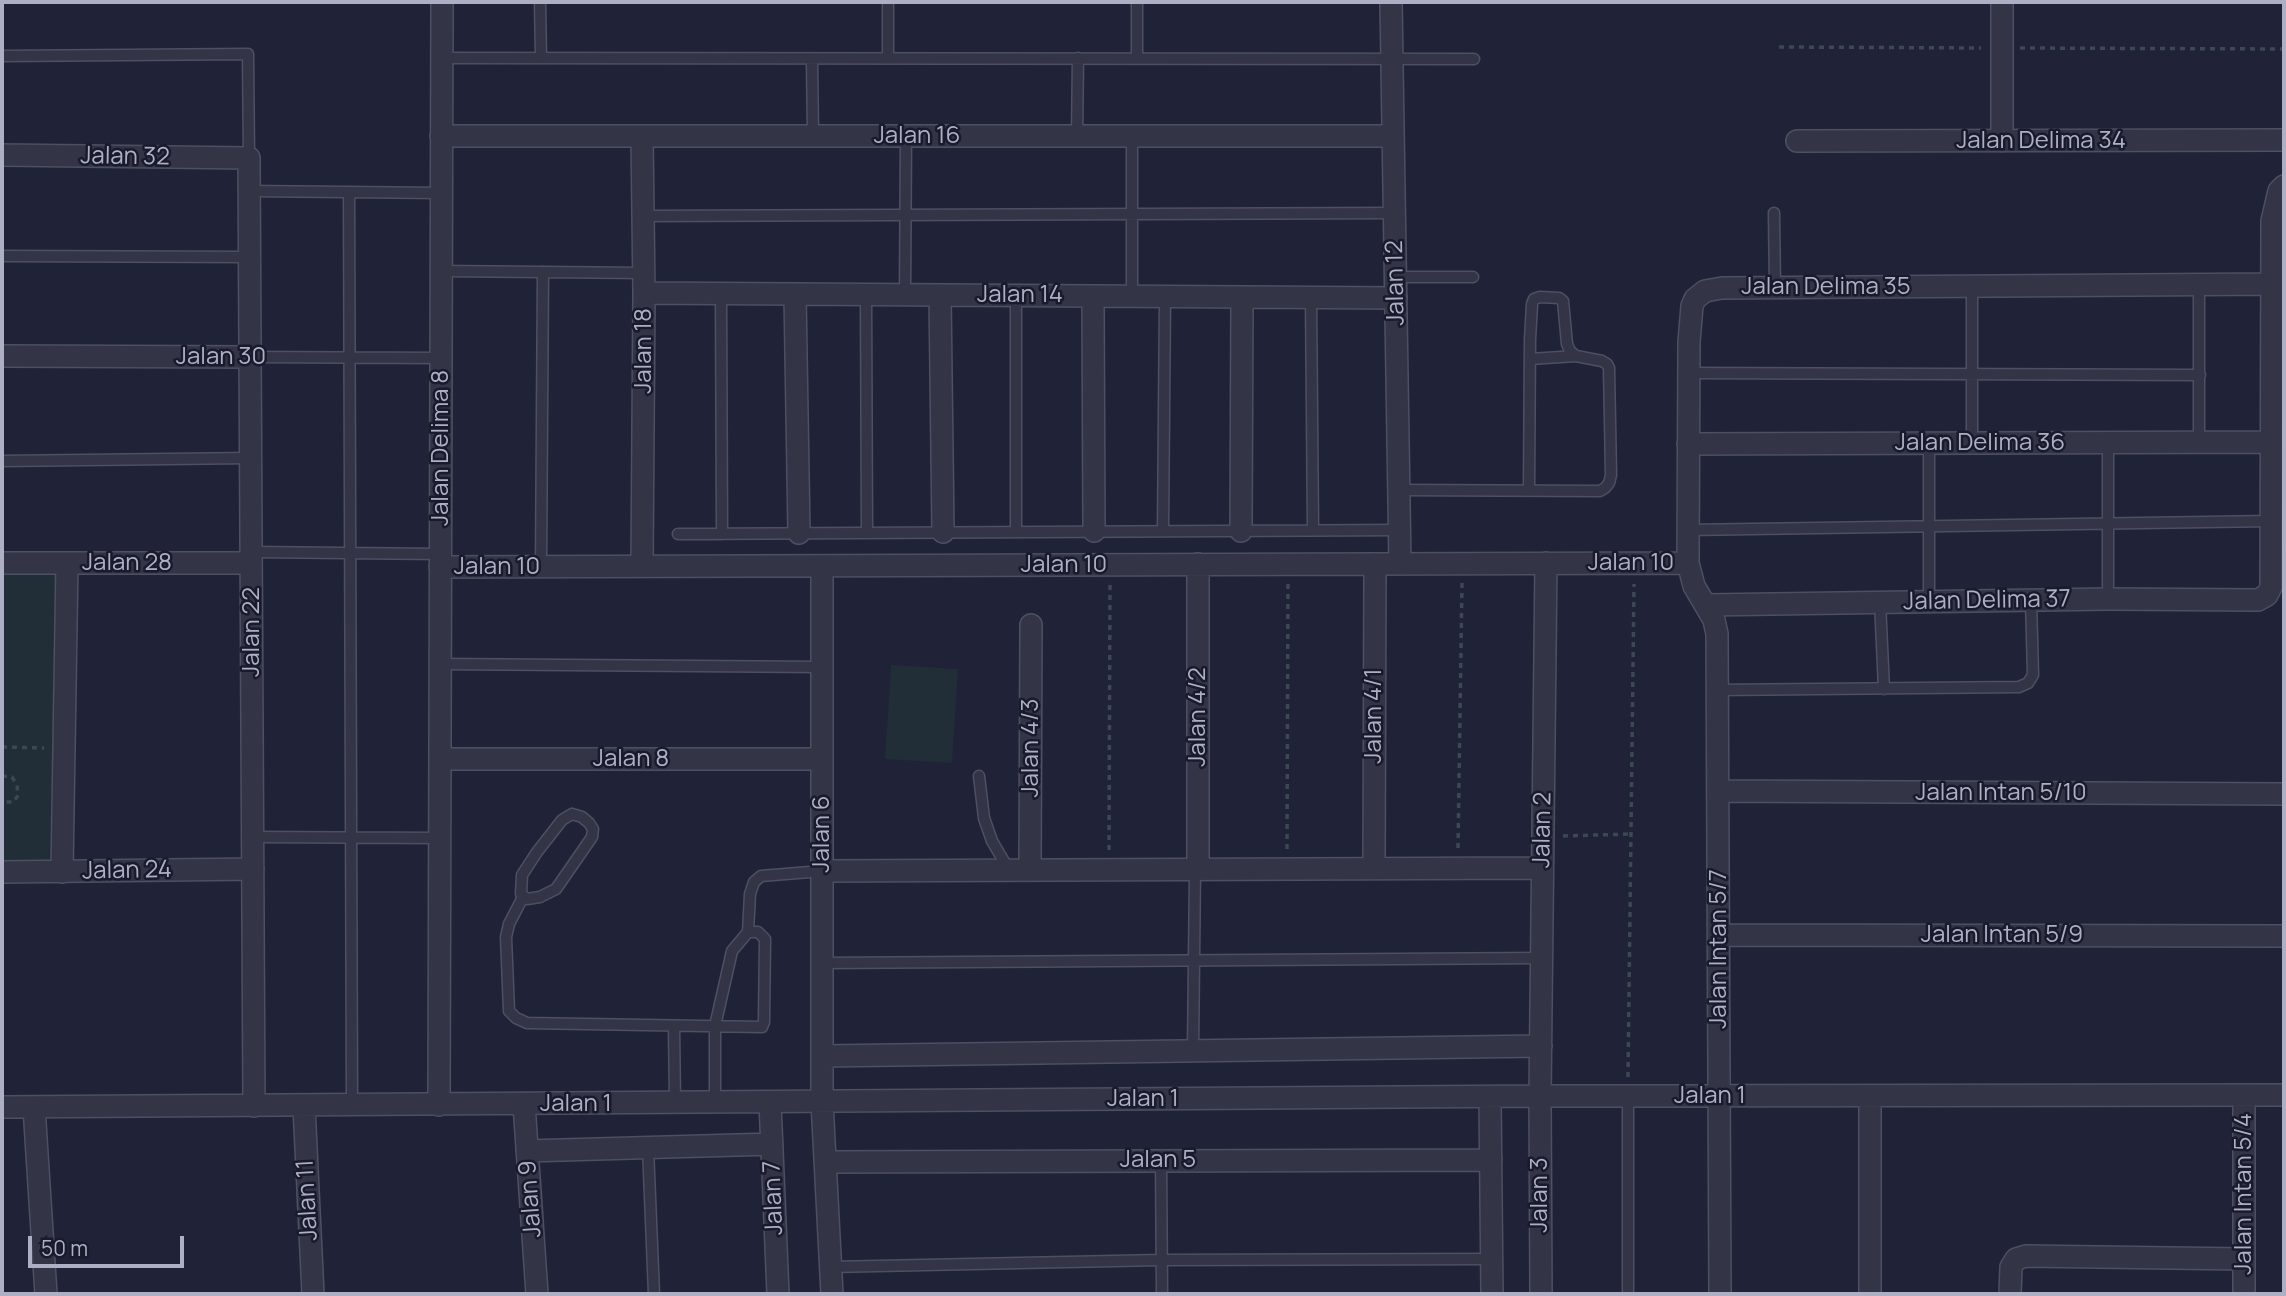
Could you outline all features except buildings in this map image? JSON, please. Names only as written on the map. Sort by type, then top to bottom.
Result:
[{"type":"street","name":"Jalan Delima 8","points":[[439,1105],[442,2]]},
{"type":"street","name":"Jalan 12","points":[[1391,2],[1401,564]]},
{"type":"street","points":[[2002,141],[2003,2]]},
{"type":"street","name":"Jalan 16","points":[[441,136],[1393,136]]},
{"type":"street","name":"Jalan 18","points":[[642,136],[642,566]]},
{"type":"street","name":"Jalan Delima 34","points":[[1797,141],[2284,140]]},
{"type":"street","name":"Jalan 32","points":[[2,156],[249,158]]},
{"type":"street","name":"Jalan 22","points":[[249,158],[254,1106]]},
{"type":"street","points":[[2275,527],[2272,221],[2279,191],[2284,186]]},
{"type":"street","name":"Jalan 14","points":[[644,283],[721,293],[905,295],[1311,297],[1396,288]]},
{"type":"street","name":"Jalan Delima 35","points":[[1706,605],[1694,586],[1688,562],[1687,530],[1690,323],[1695,299],[1705,291],[1775,287],[2272,284]]},
{"type":"street","points":[[795,294],[799,533]]},
{"type":"street","points":[[940,295],[943,532]]},
{"type":"street","points":[[1093,296],[1094,531]]},
{"type":"street","points":[[1241,531],[1242,297]]},
{"type":"street","name":"Jalan 30","points":[[2,356],[250,357]]},
{"type":"street","name":"Jalan Delima 36","points":[[1688,444],[2199,442],[2276,435]]},
{"type":"street","name":"Jalan Delima 37","points":[[1706,605],[2108,599],[2259,600],[2267,595],[2271,587],[2275,527]]},
{"type":"street","name":"Jalan 28","points":[[2,563],[251,558]]},
{"type":"street","name":"Jalan 10","points":[[440,561],[541,567],[1688,562]]},
{"type":"street","points":[[62,872],[67,563]]},
{"type":"street","name":"Jalan 2","points":[[1540,1096],[1546,563]]},
{"type":"street","name":"Jalan 4/2","points":[[1196,869],[1198,564]]},
{"type":"street","name":"Jalan 4/1","points":[[1374,869],[1375,564]]},
{"type":"street","name":"Jalan 6","points":[[822,566],[822,1102],[832,1294]]},
{"type":"street","name":"Jalan Intan 5/7","points":[[1706,605],[1714,620],[1717,634],[1720,1294]]},
{"type":"street","name":"Jalan 4/3","points":[[1020,870],[1031,625]]},
{"type":"street","name":"Jalan 8","points":[[440,759],[822,759]]},
{"type":"street","name":"Jalan Intan 5/10","points":[[1718,791],[2284,794]]},
{"type":"street","points":[[822,871],[1542,868]]},
{"type":"street","name":"Jalan 24","points":[[2,872],[253,869]]},
{"type":"street","name":"Jalan Intan 5/9","points":[[1719,935],[2284,936]]},
{"type":"street","name":"Jalan 1","points":[[822,1056],[1541,1046]]},
{"type":"street","name":"Jalan Intan 5/4","points":[[2244,1095],[2244,1294]]},
{"type":"street","name":"Jalan 1","points":[[2,1107],[1540,1096],[2284,1095]]},
{"type":"street","name":"Jalan 3","points":[[1540,1096],[1541,1294]]},
{"type":"street","points":[[1870,1096],[1870,1294]]},
{"type":"street","points":[[1490,1097],[1492,1294]]},
{"type":"street","name":"Jalan 7","points":[[770,1102],[778,1294]]},
{"type":"street","name":"Jalan 9","points":[[524,1104],[537,1294]]},
{"type":"street","name":"Jalan 11","points":[[304,1106],[313,1294]]},
{"type":"street","points":[[34,1107],[46,1294]]},
{"type":"street","points":[[527,1151],[772,1144]]},
{"type":"street","name":"Jalan 5","points":[[825,1162],[1491,1160]]},
{"type":"street","points":[[2010,1294],[2011,1268],[2016,1259],[2026,1256],[2244,1259]]},
{"type":"lane","points":[[540,2],[541,58]]},
{"type":"lane","points":[[888,2],[888,58]]},
{"type":"lane","points":[[1137,2],[1137,58]]},
{"type":"lane","points":[[2,56],[248,54],[249,158]]},
{"type":"lane","points":[[442,58],[1474,59]]},
{"type":"lane","points":[[1077,58],[1077,136]]},
{"type":"lane","points":[[812,59],[813,136]]},
{"type":"lane","points":[[905,295],[906,136]]},
{"type":"lane","points":[[1132,136],[1132,296]]},
{"type":"lane","points":[[249,191],[441,193]]},
{"type":"lane","points":[[349,192],[352,1106]]},
{"type":"lane","points":[[1774,213],[1775,287]]},
{"type":"lane","points":[[643,216],[1394,214]]},
{"type":"lane","points":[[2,256],[249,257]]},
{"type":"lane","points":[[441,271],[543,272],[644,283]]},
{"type":"lane","points":[[541,567],[543,272]]},
{"type":"lane","points":[[1396,288],[1473,277]]},
{"type":"lane","points":[[2199,285],[2199,442]]},
{"type":"lane","points":[[1972,286],[1972,443]]},
{"type":"lane","points":[[721,293],[722,534]]},
{"type":"lane","points":[[866,294],[867,533]]},
{"type":"lane","points":[[1016,295],[1016,532]]},
{"type":"lane","points":[[1163,531],[1165,296]]},
{"type":"lane","points":[[1311,297],[1313,530]]},
{"type":"lane","points":[[1529,490],[1530,359],[1534,299],[1559,298],[1563,301],[1567,344],[1576,356]]},
{"type":"lane","points":[[1399,489],[1600,491],[1609,483],[1609,368],[1602,361],[1576,356],[1530,359]]},
{"type":"lane","name":"Jalan 30","points":[[250,357],[441,358]]},
{"type":"lane","points":[[1688,373],[2200,375]]},
{"type":"lane","points":[[2108,442],[2108,599]]},
{"type":"lane","points":[[1929,443],[1929,602]]},
{"type":"lane","points":[[2,461],[251,458]]},
{"type":"lane","points":[[1687,530],[2109,523],[2275,527]]},
{"type":"lane","points":[[678,534],[1400,530]]},
{"type":"lane","points":[[251,558],[350,553],[440,561]]},
{"type":"lane","points":[[1717,690],[2007,688],[2028,683],[2033,675],[2034,662],[2031,600]]},
{"type":"lane","points":[[1880,602],[1884,689]]},
{"type":"lane","points":[[440,664],[822,667]]},
{"type":"lane","points":[[979,776],[984,818],[992,841],[1020,870]]},
{"type":"lane","points":[[523,897],[540,897],[556,889],[592,837],[593,829],[582,817],[572,814],[562,820],[523,875],[523,897],[509,924],[506,937],[509,1011],[527,1023],[762,1027],[765,939],[758,932],[748,932]]},
{"type":"lane","points":[[253,837],[439,838]]},
{"type":"lane","points":[[1193,1051],[1196,869]]},
{"type":"lane","points":[[715,1103],[715,1026],[732,951],[748,932],[750,894],[754,882],[761,876],[822,871]]},
{"type":"lane","points":[[822,962],[1541,958]]},
{"type":"lane","points":[[674,1026],[675,1103]]},
{"type":"lane","points":[[1628,1096],[1628,1294]]},
{"type":"lane","points":[[648,1148],[654,1294]]},
{"type":"lane","points":[[1161,1160],[1162,1294]]},
{"type":"lane","points":[[830,1267],[1161,1260],[1492,1259]]},
{"type":"path","points":[[1779,47],[2284,49]]},
{"type":"path","points":[[1458,868],[1463,563]]},
{"type":"path","points":[[1628,1096],[1634,563]]},
{"type":"path","points":[[1287,869],[1288,564]]},
{"type":"path","points":[[1109,869],[1110,565]]},
{"type":"path","points":[[2,747],[64,749]]},
{"type":"path","points":[[2,776],[12,777],[17,785],[18,795],[14,802],[2,802]]},
{"type":"path","points":[[1543,836],[1631,834]]},
{"type":"shaded area","points":[[65,569],[57,865],[2,866],[2,570]]},
{"type":"shaded area","points":[[891,665],[958,669],[952,763],[885,759]]}]
